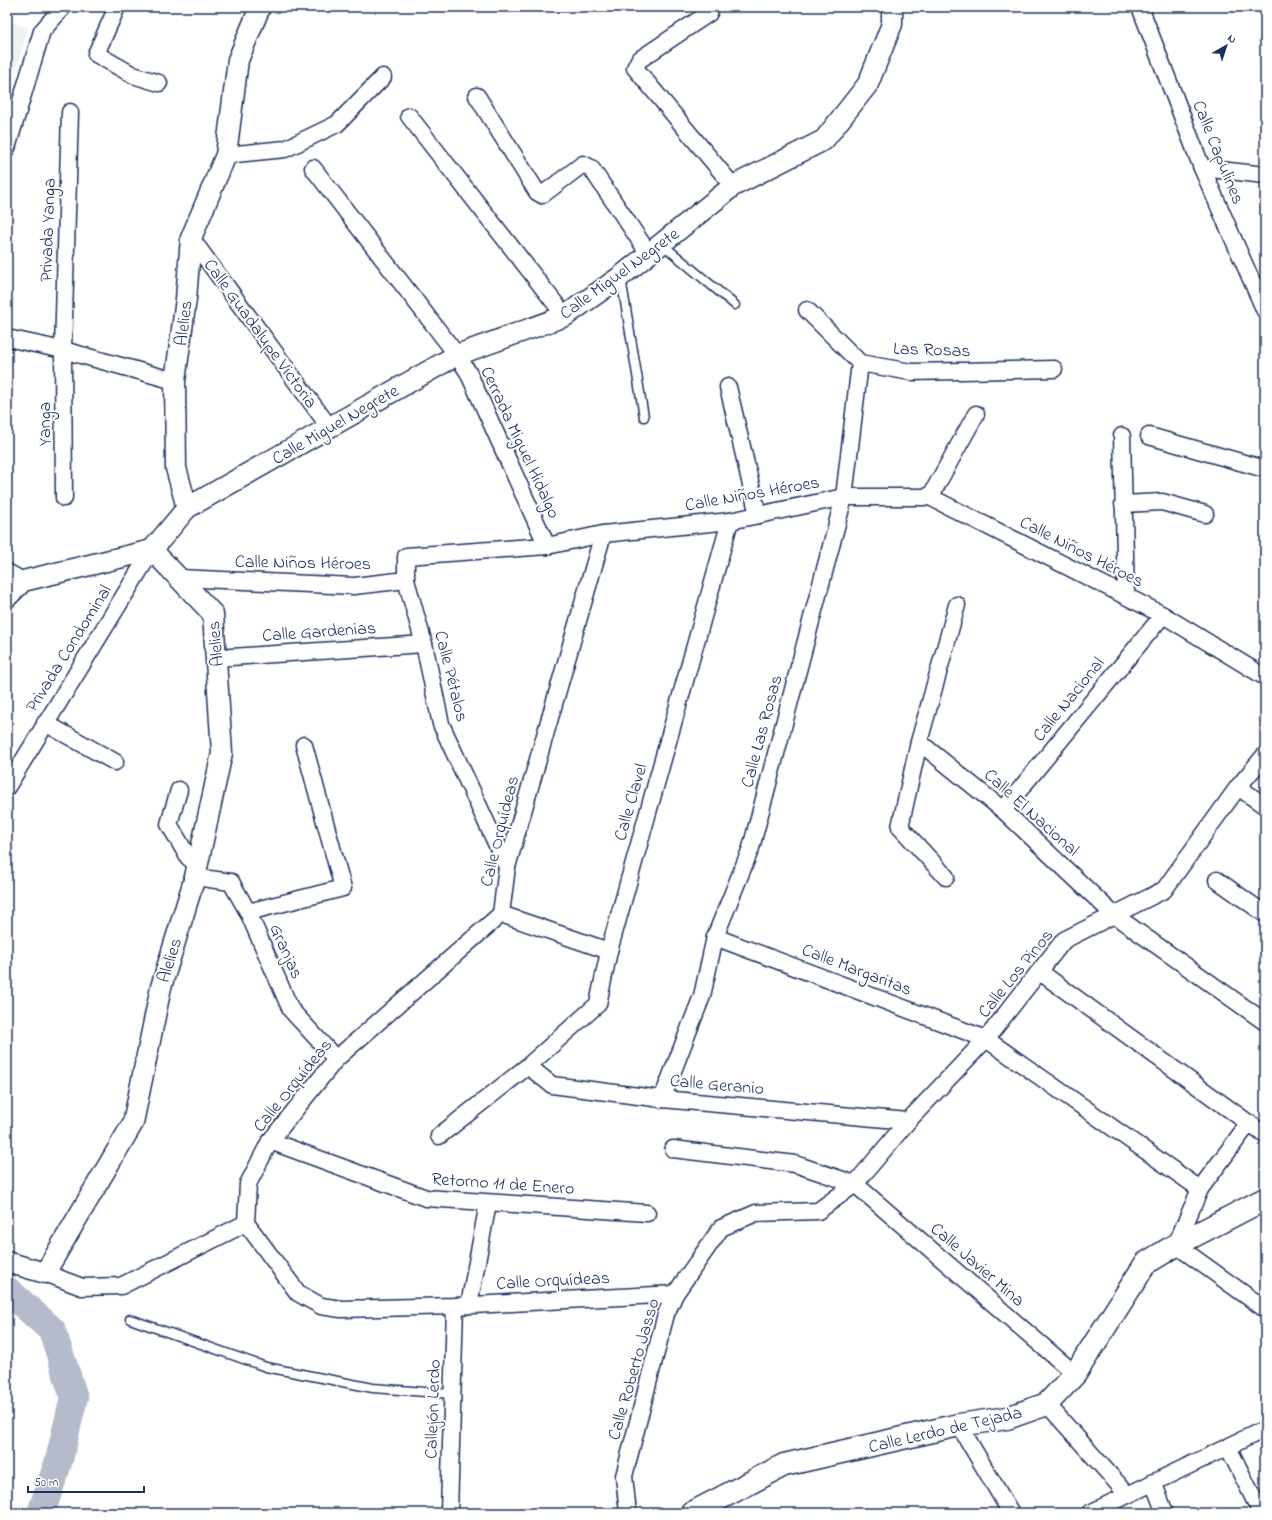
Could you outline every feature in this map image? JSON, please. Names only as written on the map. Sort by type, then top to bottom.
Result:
[{"type":"main road","name":"Calle Lerdo de Tejada","points":[[692,1513],[784,1465],[959,1425],[1007,1418],[1047,1404],[1074,1374],[1146,1263],[1176,1245],[1265,1199]]},
{"type":"street","points":[[7,148],[42,31],[63,7]]},
{"type":"street","points":[[117,7],[96,54],[133,75],[159,83]]},
{"type":"street","name":"Alelies","points":[[187,508],[176,468],[175,381],[186,299],[191,238],[226,155],[238,60],[260,7]]},
{"type":"street","points":[[711,7],[709,13],[639,60],[635,68],[733,186]]},
{"type":"street","name":"Calle Miguel Negrete","points":[[187,508],[457,355],[565,316],[620,277],[733,186],[824,140],[868,84],[892,24],[892,7]]},
{"type":"street","name":"Calle Capulines","points":[[1140,7],[1202,168],[1265,311]]},
{"type":"street","points":[[226,155],[285,149],[337,124],[383,77]]},
{"type":"street","points":[[477,96],[537,192],[542,195],[583,164],[591,168],[656,249]]},
{"type":"street","name":"Privada Yanga","points":[[63,350],[70,112]]},
{"type":"street","points":[[409,116],[565,316]]},
{"type":"street","name":"Cerrada Miguel Hidalgo","points":[[313,168],[457,355],[468,372],[547,546]]},
{"type":"street","points":[[1202,168],[1265,174]]},
{"type":"street","name":"Calle Guadalupe Victoria","points":[[191,238],[330,428]]},
{"type":"street","points":[[807,310],[860,363]]},
{"type":"street","points":[[7,338],[63,350],[175,381]]},
{"type":"street","name":"Yanga","points":[[63,350],[64,498]]},
{"type":"street","name":"Las Rosas","points":[[860,363],[911,372],[1054,369]]},
{"type":"street","name":"Calle Las Rosas","points":[[662,1099],[702,996],[715,937],[752,848],[844,497],[860,363]]},
{"type":"street","points":[[728,387],[758,515]]},
{"type":"street","points":[[930,497],[976,414]]},
{"type":"street","points":[[1122,436],[1126,595]]},
{"type":"street","points":[[1149,436],[1265,469]]},
{"type":"street","name":"Calle Niños Héroes","points":[[179,578],[354,586],[406,580],[406,556],[547,546],[603,534],[730,521],[844,497],[930,497],[1126,595],[1163,615],[1265,677]]},
{"type":"street","points":[[1123,504],[1162,502],[1204,514]]},
{"type":"street","points":[[7,597],[15,577],[152,550],[187,508]]},
{"type":"street","name":"Calle Clavel","points":[[439,1136],[528,1066],[598,1004],[609,951],[730,521]]},
{"type":"street","name":"Calle Orquídeas","points":[[603,534],[507,868],[501,914],[336,1059],[270,1141],[248,1184],[246,1223],[298,1293],[321,1306],[341,1309],[462,1306],[675,1294]]},
{"type":"street","name":"Alelies","points":[[45,1273],[133,1123],[161,987],[196,871],[222,753],[213,614],[152,550]]},
{"type":"street","name":"Privada Condominal","points":[[7,787],[152,550]]},
{"type":"street","name":"Calle Pétalos","points":[[406,580],[424,644],[441,724],[507,868]]},
{"type":"street","points":[[946,877],[900,828],[919,742],[957,605]]},
{"type":"street","name":"Calle Nacional","points":[[1003,810],[1163,615]]},
{"type":"street","name":"Calle Gardenias","points":[[216,658],[424,644]]},
{"type":"street","points":[[45,723],[115,762]]},
{"type":"street","name":"Calle El Nacional","points":[[919,742],[1003,810],[1114,915],[1265,1022]]},
{"type":"street","points":[[248,912],[343,888],[304,745]]},
{"type":"street","name":"Calle Los Pinos","points":[[855,1184],[908,1121],[986,1039],[1064,940],[1164,890],[1238,787],[1265,755]]},
{"type":"street","points":[[1238,787],[1265,806]]},
{"type":"street","points":[[179,790],[168,824],[196,871]]},
{"type":"street","name":"Granjas","points":[[196,871],[231,882],[248,912],[291,1010],[336,1059]]},
{"type":"street","points":[[1217,880],[1265,914]]},
{"type":"street","points":[[501,914],[609,951]]},
{"type":"street","name":"Calle Margaritas","points":[[715,937],[986,1039],[1200,1189]]},
{"type":"street","points":[[1040,972],[1265,1135]]},
{"type":"street","name":"Calle Geranio","points":[[528,1066],[552,1085],[662,1099],[908,1121]]},
{"type":"street","points":[[1249,1123],[1200,1189],[1176,1245],[1265,1309]]},
{"type":"street","name":"Retorno 11 de Enero","points":[[270,1141],[426,1198],[647,1214]]},
{"type":"street","points":[[673,1149],[795,1164],[855,1184]]},
{"type":"street","name":"Calle Roberto Jasso","points":[[628,1513],[624,1476],[666,1314],[675,1294],[722,1228],[756,1213],[818,1212],[855,1184]]},
{"type":"street","name":"Calle Javier Mina","points":[[855,1184],[1074,1374]]},
{"type":"street","name":"Callejón Lerdo","points":[[448,1513],[452,1394],[462,1306],[488,1202]]},
{"type":"street","points":[[7,1262],[45,1273],[82,1287],[121,1286],[246,1223]]},
{"type":"street","points":[[1047,1404],[1127,1494]]},
{"type":"street","points":[[959,1425],[1011,1513]]},
{"type":"street","points":[[1090,1513],[1265,1429]]},
{"type":"street","points":[[1228,1447],[1262,1513]]},
{"type":"street","points":[[1153,1482],[1165,1513]]},
{"type":"lane","points":[[656,249],[735,305]]},
{"type":"lane","points":[[620,277],[644,417]]},
{"type":"lane","points":[[130,1319],[266,1367],[373,1388],[452,1394]]},
{"type":"shaded area","points":[[7,21],[28,28],[7,100]]},
{"type":"waterway","points":[[7,1290],[52,1330],[74,1397],[59,1460],[41,1513]]}]
